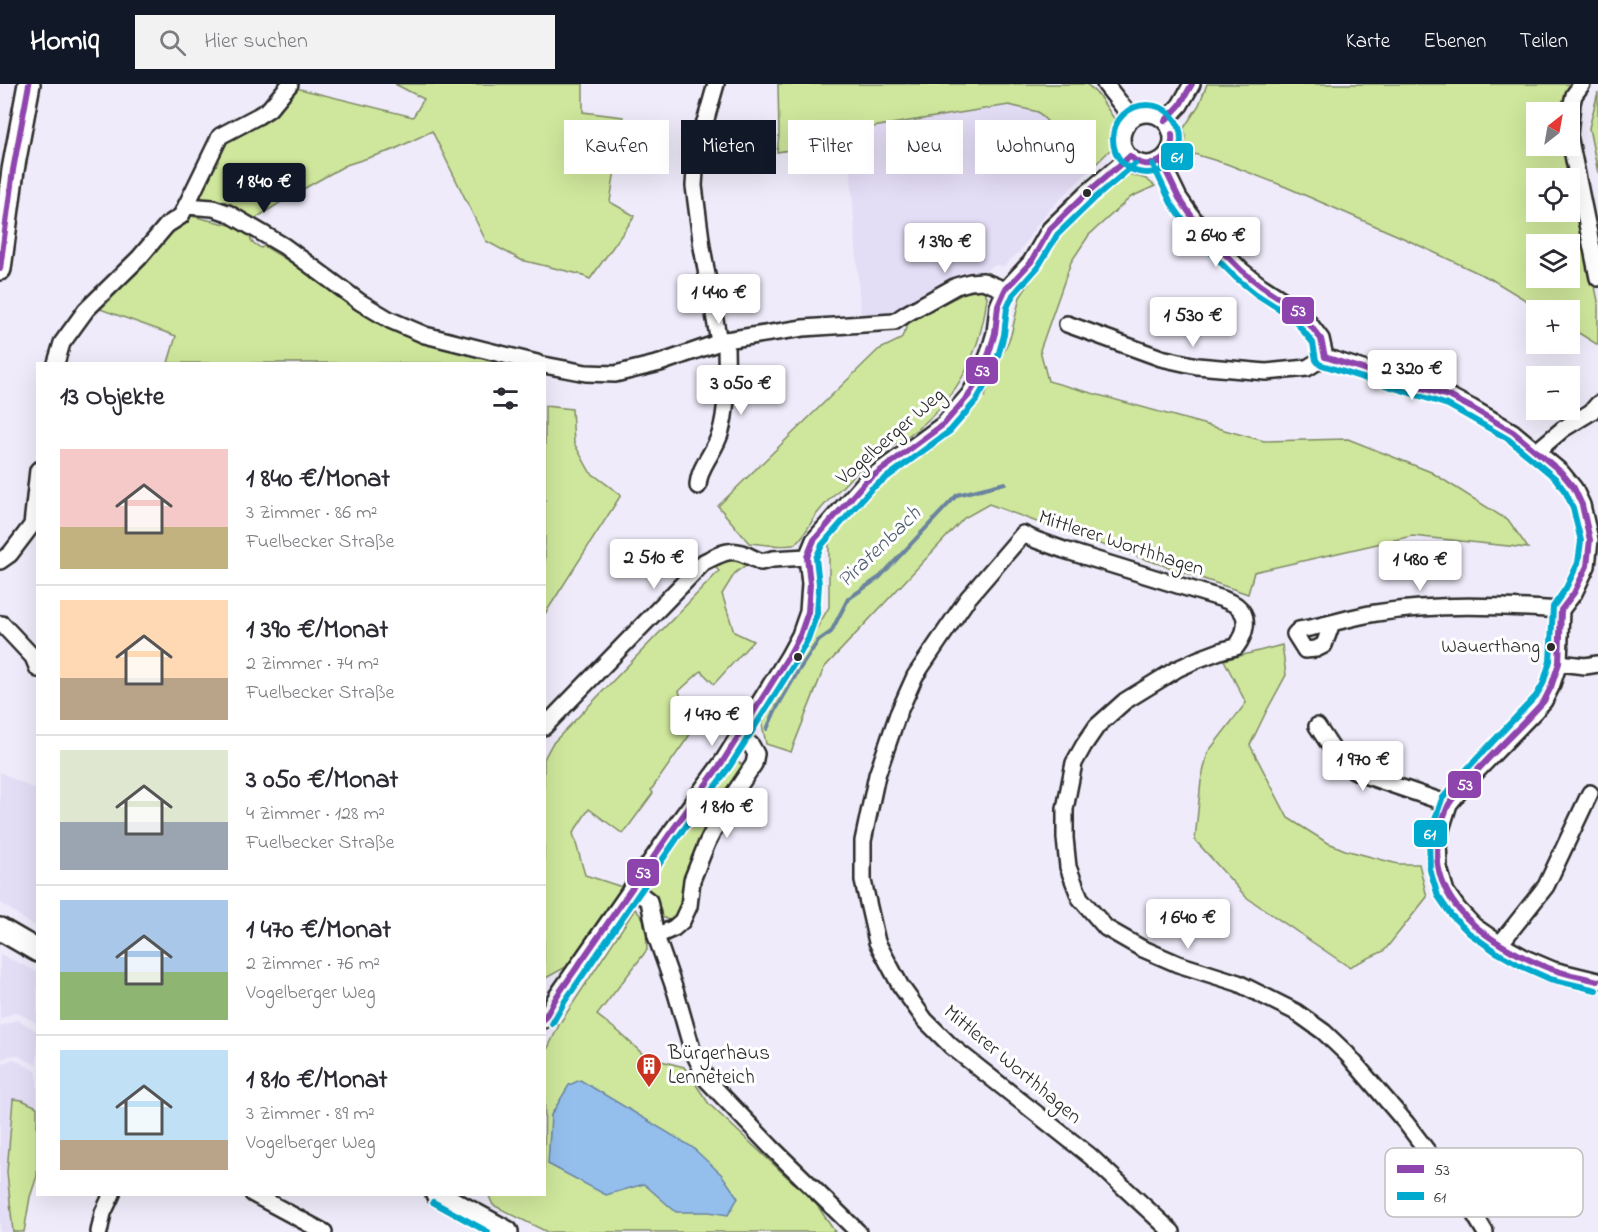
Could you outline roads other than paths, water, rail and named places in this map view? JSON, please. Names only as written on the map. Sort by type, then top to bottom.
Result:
[{"type":"main road","points":[[0,269],[13,170],[28,84]]},
{"type":"main road","points":[[0,929],[36,950]]},
{"type":"main road","points":[[449,1197],[507,1232]]},
{"type":"street","points":[[56,362],[62,343],[86,310],[139,258],[167,225],[181,216],[220,136],[269,109],[290,84]]},
{"type":"street","points":[[698,486],[699,475],[719,437],[724,419],[722,341],[702,247],[694,186],[697,141],[716,84]]},
{"type":"street","points":[[1105,84],[1132,118]]},
{"type":"street","points":[[1165,121],[1180,105],[1192,84]]},
{"type":"street","points":[[1581,84],[1572,103],[1569,135],[1598,278]]},
{"type":"street","points":[[1146,114],[1165,121],[1170,127],[1172,143],[1170,151],[1161,161],[1143,165],[1129,157],[1124,150],[1122,132],[1132,118],[1146,114]]},
{"type":"street","points":[[546,365],[586,373],[615,374],[660,363],[722,341],[803,328],[894,322],[956,286],[970,282],[982,281],[1005,290],[1031,262],[1050,229],[1129,157]]},
{"type":"street","points":[[1161,161],[1179,198],[1202,231],[1242,271],[1298,310],[1321,339],[1325,357]]},
{"type":"street","points":[[186,206],[213,208],[228,213],[284,246],[360,302],[390,320],[425,335],[533,362]]},
{"type":"street","name":"Vogelberger Weg","points":[[807,557],[814,540],[865,482],[944,424],[969,395],[989,353],[995,333],[998,306],[1005,290]]},
{"type":"street","points":[[1067,324],[1150,354],[1197,366],[1266,372],[1307,368],[1325,357],[1451,397],[1513,432],[1561,472],[1574,488],[1594,540],[1587,566],[1574,593],[1561,610],[1559,663],[1551,687],[1544,701],[1474,774],[1449,804],[1438,839],[1438,868],[1446,892],[1474,926],[1527,959],[1552,970],[1598,981]]},
{"type":"street","points":[[1537,451],[1563,429],[1591,412],[1598,404]]},
{"type":"street","points":[[0,561],[10,554],[32,525],[36,488]]},
{"type":"street","name":"Mittlerer Worthhagen","points":[[1172,1232],[1090,1156],[951,1046],[925,1020],[900,985],[877,942],[863,881],[863,841],[877,775],[898,714],[915,676],[968,598],[1023,534],[1064,550],[1223,599],[1238,606],[1245,622],[1245,632],[1236,647],[1222,650],[1177,669],[1125,701],[1097,726],[1084,745],[1074,763],[1065,808],[1068,867],[1080,898],[1106,928],[1141,948],[1178,964],[1238,982],[1296,1012],[1324,1032],[1347,1054],[1425,1148]]},
{"type":"street","points":[[546,725],[704,562],[723,552],[741,551],[761,562],[807,557],[810,584],[808,612],[788,657],[739,736],[633,889],[551,993],[546,1012]]},
{"type":"street","points":[[1332,623],[1375,613],[1451,606],[1561,610]]},
{"type":"street","points":[[0,624],[33,657],[36,664]]},
{"type":"street","points":[[1559,663],[1585,666],[1598,664]]},
{"type":"street","points":[[1317,726],[1339,759],[1350,768],[1449,804]]},
{"type":"street","points":[[656,936],[674,928],[682,921],[689,906],[692,880],[707,843],[727,804],[754,764],[756,754],[751,745],[739,736]]},
{"type":"street","points":[[1500,944],[1546,886],[1590,793]]},
{"type":"street","points":[[633,889],[649,901],[656,936],[692,1049],[707,1080],[771,1147],[858,1232]]},
{"type":"street","points":[[99,1232],[103,1214],[111,1196]]},
{"type":"street","points":[[257,1196],[324,1232]]},
{"type":"street","name":"Mittlerer Worthhagen","points":[[1476,1217],[1485,1232]]},
{"type":"water","points":[[580,1080],[692,1147],[722,1175],[738,1198],[728,1215],[709,1212],[676,1212],[644,1184],[606,1195],[548,1164],[551,1115],[569,1085]]},
{"type":"waterway","name":"Piratenbach","points":[[767,729],[797,673],[818,641],[831,632],[848,599],[880,577],[957,495],[1005,483]]},
{"type":"place","name":"Wauerthang","points":[[1551,647]]},
{"type":"place","name":"Bürgerhaus Lenneteich","points":[[649,1089]]}]
